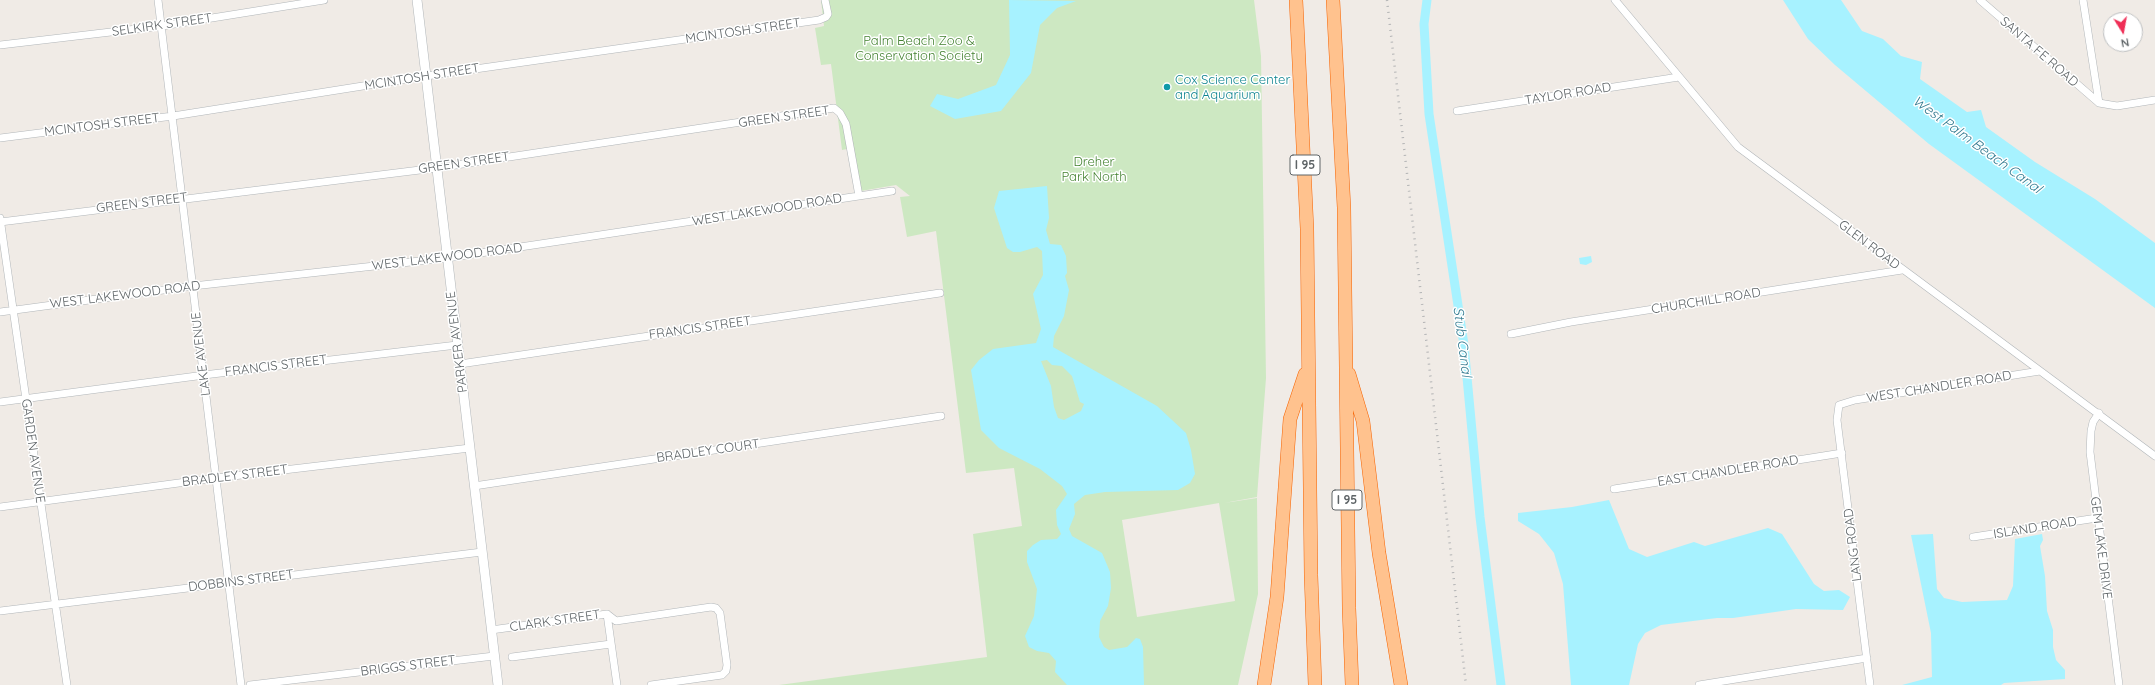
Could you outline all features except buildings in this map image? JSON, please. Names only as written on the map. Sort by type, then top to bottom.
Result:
[{"type":"highway","name":"I 95","points":[[1296,0],[1306,185],[1311,605],[1315,685]]},
{"type":"highway","name":"I 95","points":[[1333,0],[1343,201],[1349,608],[1352,685]]},
{"type":"highway","points":[[1345,363],[1363,421],[1378,553],[1401,685]]},
{"type":"highway","points":[[1264,685],[1277,597],[1290,419],[1308,364]]},
{"type":"street","name":"LAKE AVENUE","points":[[158,0],[241,685]]},
{"type":"street","name":"SELKIRK STREET","points":[[0,45],[162,26],[324,0]]},
{"type":"street","name":"PARKER AVENUE","points":[[416,0],[498,685]]},
{"type":"street","name":"MCINTOSH STREET","points":[[0,138],[173,116],[426,76],[819,20],[826,17],[828,14],[825,0]]},
{"type":"street","name":"GLEN ROAD","points":[[1615,0],[1738,148],[1902,270],[2099,413],[2155,456]]},
{"type":"street","name":"SANTA FE ROAD","points":[[1980,0],[2099,103]]},
{"type":"street","points":[[2083,0],[2099,103],[2116,106],[2155,100]]},
{"type":"street","name":"TAYLOR ROAD","points":[[1457,111],[1679,78]]},
{"type":"street","name":"GREEN STREET","points":[[0,220],[436,168],[834,108],[840,113],[846,124],[859,196]]},
{"type":"street","name":"WEST LAKEWOOD ROAD","points":[[0,312],[193,286],[447,258],[892,191]]},
{"type":"street","name":"GARDEN AVENUE","points":[[0,220],[54,604],[67,685]]},
{"type":"street","name":"CHURCHILL ROAD","points":[[1511,334],[1570,322],[1902,270]]},
{"type":"street","name":"FRANCIS STREET","points":[[460,364],[940,293]]},
{"type":"street","name":"FRANCIS STREET","points":[[0,402],[457,344]]},
{"type":"street","name":"WEST CHANDLER ROAD","points":[[1839,405],[1855,400],[2040,371]]},
{"type":"street","name":"LANG ROAD","points":[[1839,405],[1837,420],[1870,685]]},
{"type":"street","name":"GEM LAKE DRIVE","points":[[2099,413],[2090,431],[2090,452],[2097,518],[2119,685]]},
{"type":"street","name":"BRADLEY COURT","points":[[474,486],[941,416]]},
{"type":"street","name":"BRADLEY STREET","points":[[0,507],[216,478],[470,448]]},
{"type":"street","name":"EAST CHANDLER ROAD","points":[[1614,489],[1842,453]]},
{"type":"street","name":"ISLAND ROAD","points":[[1973,537],[2097,518]]},
{"type":"street","name":"DOBBINS STREET","points":[[0,611],[482,552]]},
{"type":"street","name":"CLARK STREET","points":[[491,630],[607,614],[616,621],[711,607],[716,608],[720,612],[727,665],[726,671],[722,675],[651,685]]},
{"type":"street","points":[[607,614],[617,685]]},
{"type":"street","points":[[512,656],[611,644]]},
{"type":"street","name":"BRIGGS STREET","points":[[250,685],[494,656]]},
{"type":"street","points":[[1699,685],[1867,658]]},
{"type":"green space","name":"Dreher Park North","points":[[821,0],[1254,0],[1261,56],[1266,378],[1257,497],[1224,503],[1257,498],[1258,594],[1238,685],[779,685],[987,657],[973,534],[1022,526],[1014,468],[966,473],[936,231],[907,237],[900,197],[910,196],[896,185],[855,192],[847,149],[842,150],[831,64],[821,65],[815,28],[824,26]],"holes":[[[1219,503],[1235,601],[1137,617],[1122,520]]]},
{"type":"water","points":[[1009,0],[1076,1],[1057,8],[1040,25],[1031,73],[1001,111],[955,119],[930,106],[937,94],[958,99],[996,85],[1010,55]]},
{"type":"water","name":"West Palm Beach Canal","points":[[1783,0],[1841,0],[1862,31],[1883,39],[1901,56],[1922,62],[1920,79],[1967,112],[1981,110],[1986,127],[2035,162],[2095,199],[2155,243],[2155,308],[1929,144],[1835,65],[1808,39]]},
{"type":"water","points":[[1047,186],[1049,218],[1046,230],[1050,244],[1061,245],[1066,256],[1067,273],[1065,276],[1069,290],[1064,316],[1054,336],[1053,347],[1157,406],[1186,433],[1191,450],[1195,474],[1190,483],[1178,490],[1105,492],[1085,495],[1074,504],[1075,514],[1069,529],[1072,536],[1102,553],[1110,572],[1111,588],[1108,606],[1100,621],[1099,637],[1104,647],[1109,650],[1127,647],[1136,638],[1140,639],[1143,647],[1144,685],[1067,685],[1055,672],[1056,661],[1049,653],[1037,651],[1029,647],[1025,636],[1034,616],[1037,589],[1027,562],[1027,551],[1041,540],[1057,539],[1061,534],[1057,525],[1056,510],[1067,494],[1062,486],[1040,469],[999,448],[981,430],[971,370],[979,360],[993,349],[1036,343],[1041,329],[1033,294],[1043,275],[1042,251],[1037,247],[1020,252],[1013,252],[1007,248],[994,208],[999,191]],"holes":[[[1047,360],[1052,365],[1062,366],[1072,376],[1080,402],[1084,404],[1081,411],[1064,420],[1058,418],[1054,407],[1051,386],[1041,361]]]},
{"type":"water","points":[[1591,256],[1592,262],[1586,265],[1580,264],[1579,258]]},
{"type":"water","points":[[1609,500],[1629,549],[1647,557],[1694,542],[1705,546],[1768,528],[1782,534],[1814,584],[1824,591],[1839,590],[1850,597],[1843,610],[1796,609],[1733,618],[1717,618],[1661,625],[1645,633],[1638,644],[1629,685],[1571,685],[1563,584],[1554,553],[1539,534],[1518,521],[1518,513],[1572,507]]},
{"type":"water","points":[[1933,534],[1937,589],[1944,598],[1962,602],[2007,600],[2013,586],[2015,539],[2042,534],[2043,540],[2040,546],[2045,576],[2047,611],[2053,630],[2053,647],[2056,660],[2065,670],[2065,679],[2004,683],[2001,685],[1902,685],[1932,677],[1931,633],[1911,535]]},
{"type":"waterway","name":"Stub Canal","points":[[1427,0],[1424,24],[1429,114],[1464,345],[1480,517],[1501,685]]},
{"type":"railway","points":[[1387,0],[1466,685]]},
{"type":"place","name":"Cox Science Center and Aquarium","points":[[1167,87]]},
{"type":"park label","name":"Palm Beach Zoo & Conservation Society","points":[[919,48]]}]
